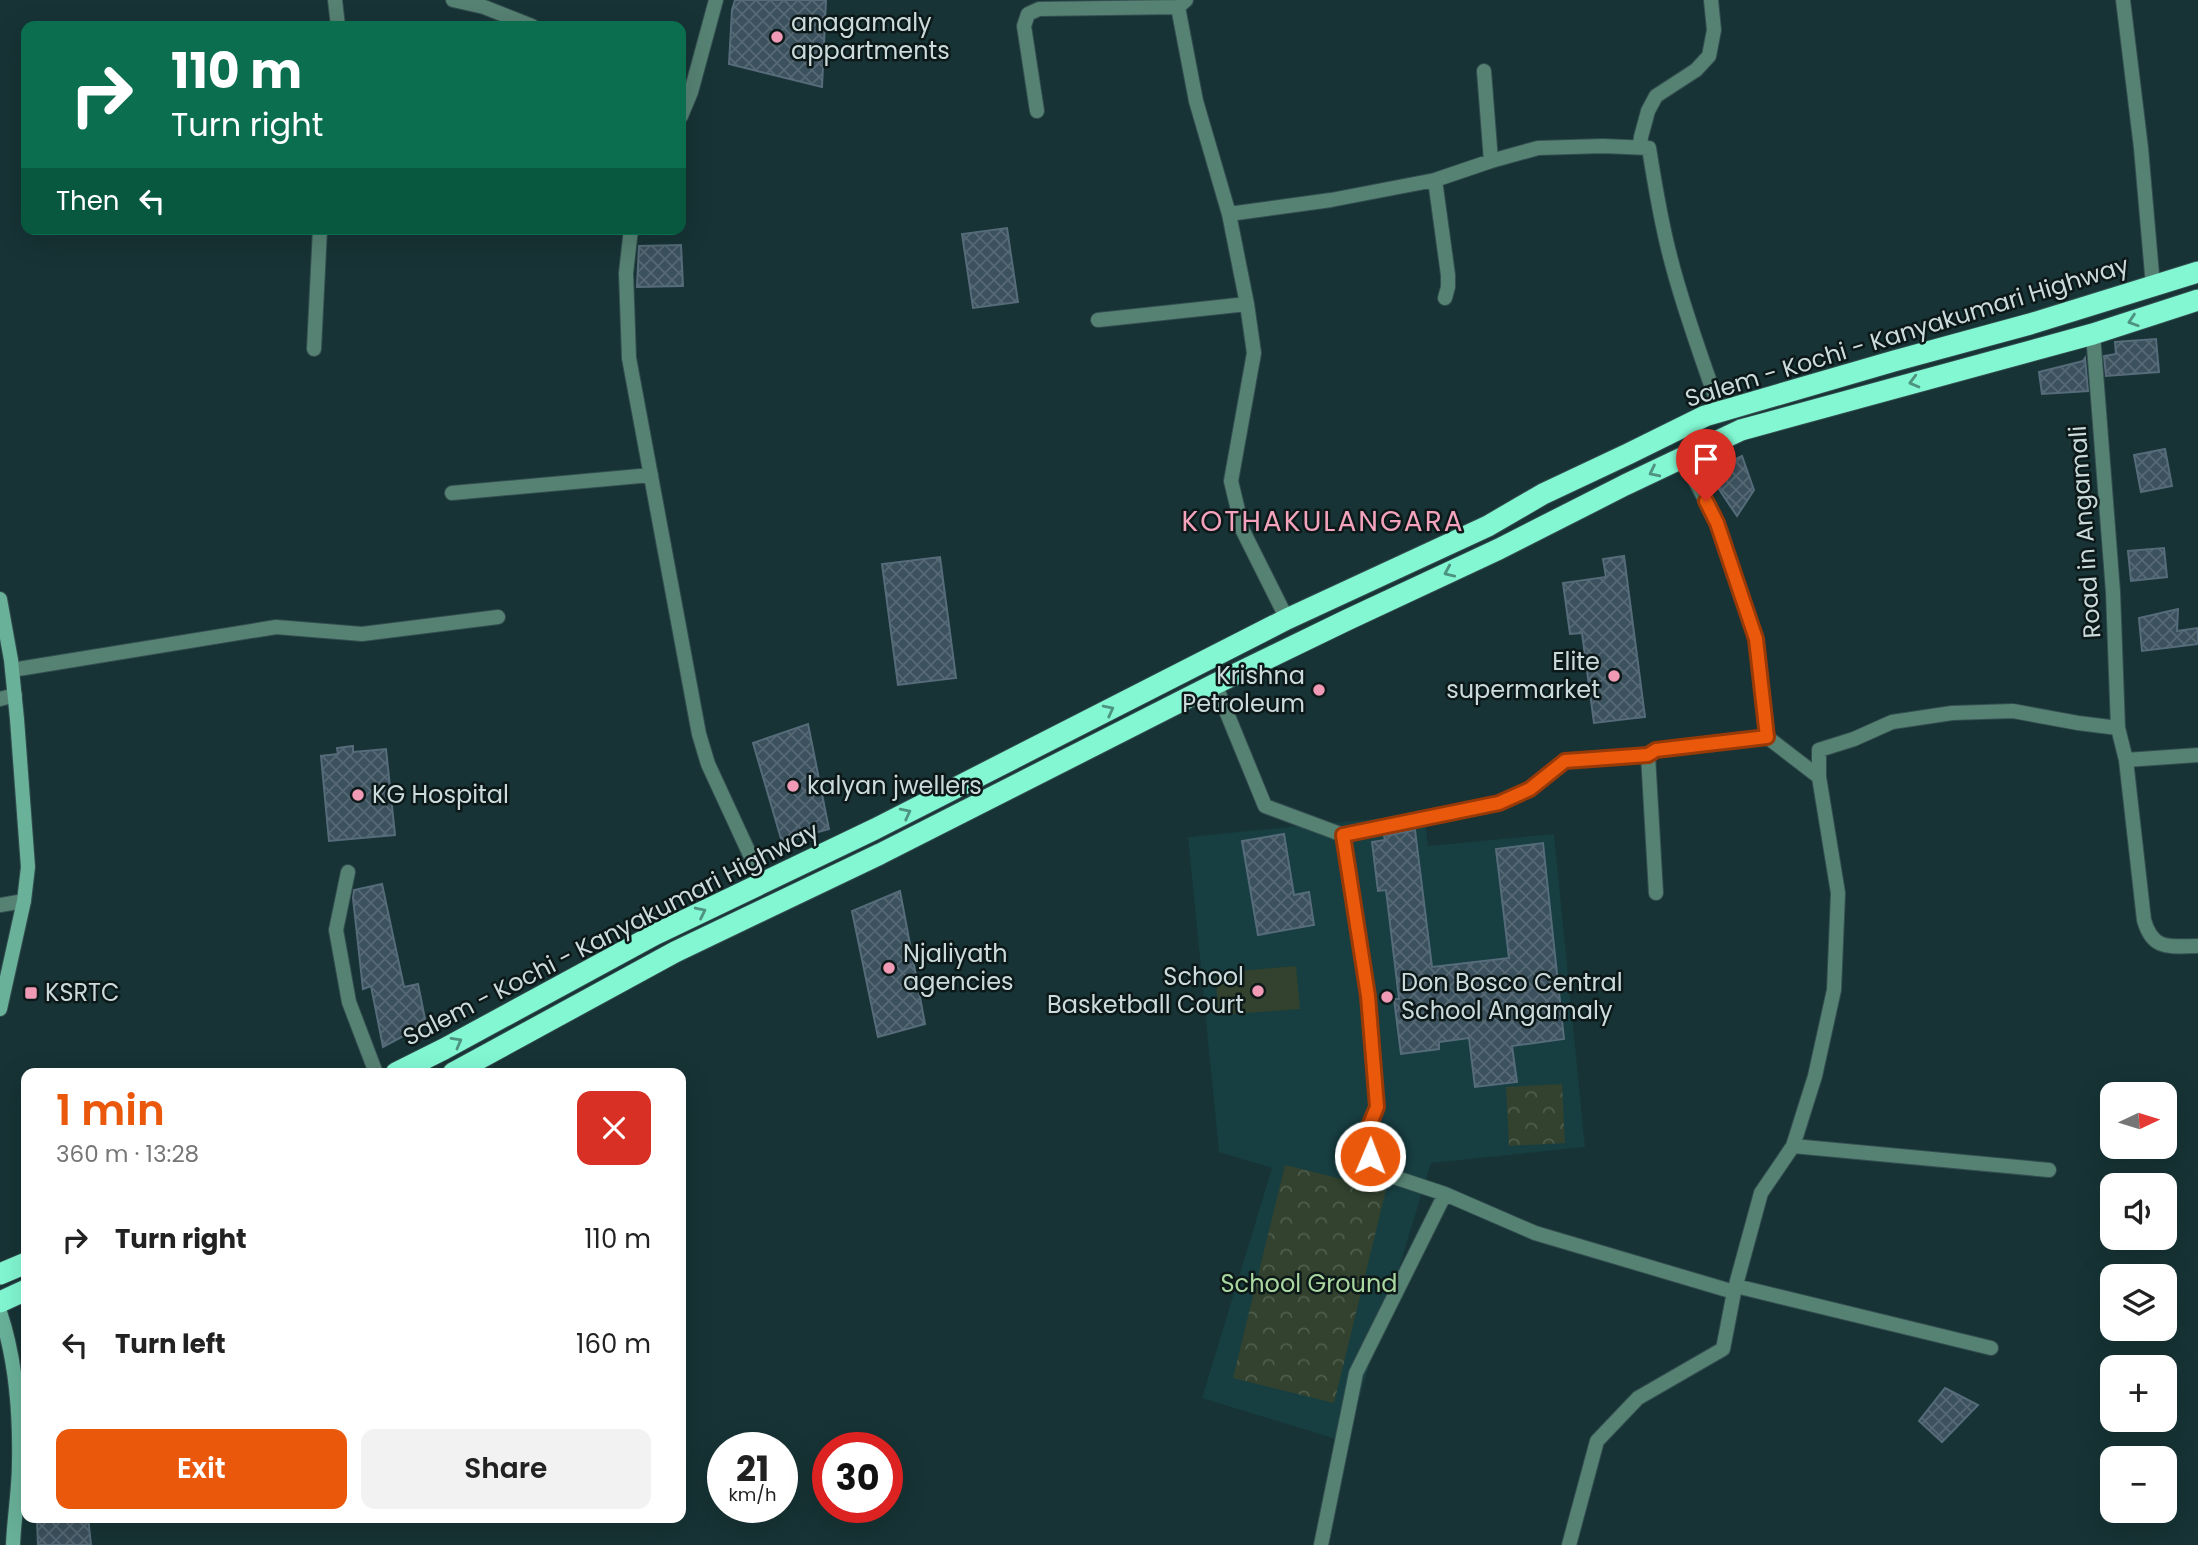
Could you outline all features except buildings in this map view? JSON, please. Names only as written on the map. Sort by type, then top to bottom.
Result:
[{"type":"highway","name":"Salem - Kochi - Kanyakumari Highway","points":[[406,1068],[654,935],[887,823],[1287,619],[1488,526],[1543,494],[1705,416],[2030,324],[2198,272]]},
{"type":"highway","name":"Salem - Kochi - Kanyakumari Highway","points":[[462,1068],[675,952],[880,854],[1215,684],[1499,550],[1741,430],[2093,334],[2198,300]]},
{"type":"highway","points":[[0,1274],[21,1265]]},
{"type":"highway","points":[[0,1302],[21,1292]]},
{"type":"main road","points":[[0,599],[12,670],[7,697],[28,867],[24,901],[0,1009]]},
{"type":"main road","points":[[0,1312],[8,1335],[18,1396],[19,1464],[13,1545]]},
{"type":"street","points":[[335,0],[337,21]]},
{"type":"street","points":[[453,0],[484,7],[519,21]]},
{"type":"street","points":[[687,85],[716,0]]},
{"type":"street","points":[[1640,148],[1648,111],[1656,96],[1696,70],[1709,56],[1714,30],[1712,0]]},
{"type":"street","points":[[2123,0],[2141,148],[2153,286]]},
{"type":"street","points":[[1037,111],[1024,26],[1028,14],[1040,9],[1182,4],[1196,101],[1229,214],[1254,353],[1231,481],[1243,531],[1287,619]]},
{"type":"street","points":[[1484,71],[1491,161]]},
{"type":"street","points":[[1229,214],[1331,200],[1435,180],[1538,148],[1649,148],[1656,195],[1671,259],[1720,411]]},
{"type":"street","points":[[1435,180],[1448,275],[1445,298]]},
{"type":"street","points":[[314,349],[320,235]]},
{"type":"street","points":[[630,235],[626,273],[629,358],[702,749],[763,883]]},
{"type":"street","points":[[1098,320],[1247,304]]},
{"type":"street","name":"Road in Angamali","points":[[2093,334],[2113,592],[2118,728],[2126,760],[2146,927],[2155,941],[2165,946],[2198,946]]},
{"type":"street","points":[[1683,457],[1717,523],[1756,639],[1767,737]]},
{"type":"street","points":[[452,493],[651,475]]},
{"type":"street","points":[[12,670],[276,627],[362,634],[498,617]]},
{"type":"street","points":[[1215,684],[1265,806],[1343,835],[1499,803],[1530,789],[1565,761],[1648,755],[1656,750],[1767,737],[1819,777]]},
{"type":"street","points":[[1569,1545],[1597,1441],[1638,1398],[1723,1349],[1735,1289],[1761,1193],[1793,1146],[1815,1076],[1834,990],[1838,892],[1819,777],[1819,750],[1854,739],[1892,722],[1952,713],[2013,711],[2118,728]]},
{"type":"street","points":[[1648,755],[1656,892]]},
{"type":"street","points":[[2126,760],[2198,755]]},
{"type":"street","points":[[1343,835],[1368,996],[1377,1107],[1367,1131],[1367,1144],[1370,1156],[1385,1174],[1445,1194],[1535,1233],[1735,1289],[1991,1348]]},
{"type":"street","points":[[348,872],[335,930],[349,1002],[374,1068]]},
{"type":"street","points":[[0,905],[24,901]]},
{"type":"street","points":[[1793,1146],[2049,1170]]},
{"type":"street","points":[[1322,1545],[1356,1373],[1445,1194]]},
{"type":"shaded area","name":"Don Bosco Central School Angamaly","points":[[1424,814],[1428,846],[1554,834],[1585,1147],[1431,1163],[1346,1442],[1202,1398],[1272,1168],[1219,1152],[1188,837]]},
{"type":"green space","name":"School Basketball Court","points":[[1296,966],[1300,1009],[1219,1015],[1215,973]]},
{"type":"green space","points":[[1562,1084],[1565,1143],[1509,1146],[1506,1087]]},
{"type":"green space","name":"School Ground","points":[[1285,1165],[1386,1190],[1334,1403],[1233,1378]]},
{"type":"place","name":"anagamaly appartments","points":[[777,37]]},
{"type":"place","name":"Elite supermarket","points":[[1614,676]]},
{"type":"place","name":"Krishna Petroleum","points":[[1319,690]]},
{"type":"place","name":"kalyan jwellers","points":[[793,786]]},
{"type":"place","name":"KG Hospital","points":[[358,795]]},
{"type":"place","name":"Njaliyath agencies","points":[[889,968]]},
{"type":"place","name":"School Basketball Court","points":[[1258,991]]},
{"type":"place","name":"KSRTC","points":[[31,993]]},
{"type":"place","name":"Don Bosco Central School Angamaly","points":[[1387,997]]},
{"type":"district","name":"KOTHAKULANGARA","points":[[1323,521]]},
{"type":"route","points":[[1370,1156],[1367,1131],[1377,1107],[1368,996],[1343,835],[1499,803],[1530,789],[1565,761],[1648,755],[1656,750],[1767,737],[1756,639],[1717,523],[1706,501]]}]
